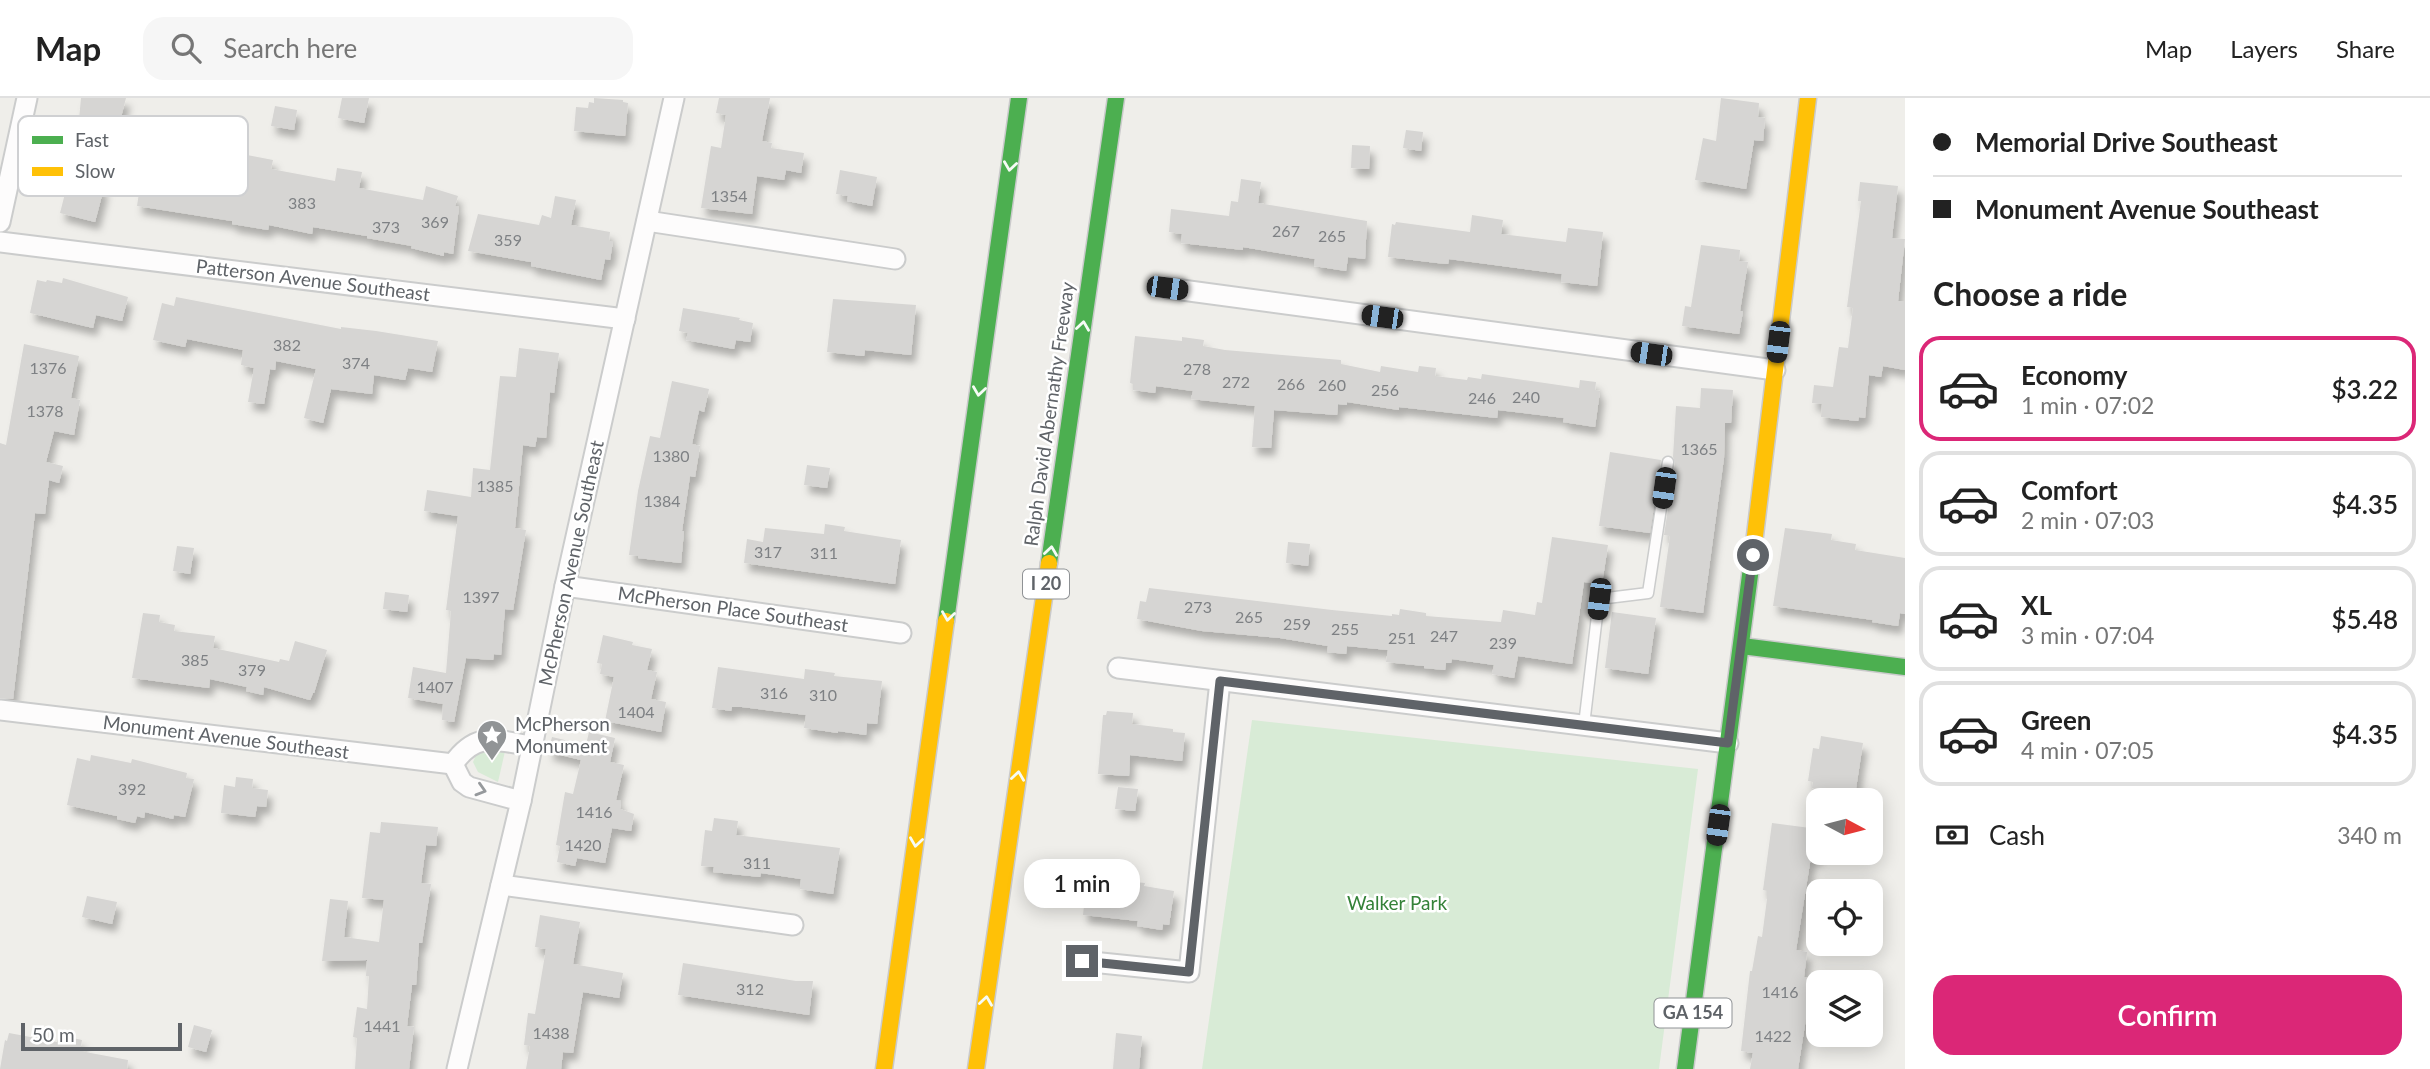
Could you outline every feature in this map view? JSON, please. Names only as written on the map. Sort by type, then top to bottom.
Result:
[{"type":"main road","points":[[884,1069],[1019,98]]},
{"type":"main road","name":"Ralph David Abernathy Freeway","points":[[976,1069],[1116,98]]},
{"type":"main road","name":"GA 154","points":[[1685,1069],[1742,646],[1808,98]]},
{"type":"main road","points":[[1742,646],[1905,667]]},
{"type":"street","points":[[23,116],[27,98]]},
{"type":"street","name":"McPherson Avenue Southeast","points":[[457,1069],[521,801],[565,586],[674,98]]},
{"type":"street","points":[[0,222],[18,139]]},
{"type":"street","points":[[647,221],[895,259]]},
{"type":"street","name":"Patterson Avenue Southeast","points":[[0,242],[625,319]]},
{"type":"street","points":[[1167,288],[1775,370]]},
{"type":"street","name":"McPherson Place Southeast","points":[[565,586],[901,632]]},
{"type":"street","points":[[1118,668],[1728,743]]},
{"type":"street","points":[[1082,961],[1189,972],[1220,681]]},
{"type":"street","name":"Monument Avenue Southeast","points":[[0,710],[453,764]]},
{"type":"street","points":[[521,801],[468,787],[461,782],[453,764],[469,744],[491,741],[533,746]]},
{"type":"street","points":[[501,885],[793,925]]},
{"type":"lane","points":[[1584,725],[1599,599],[1648,593],[1668,462]]},
{"type":"green space","name":"Walker Park","points":[[1252,720],[1698,769],[1659,1069],[1202,1069]]},
{"type":"green space","points":[[506,747],[498,782],[478,772],[473,762],[478,751]]},
{"type":"building","points":[[81,98],[126,98],[121,116],[79,116]]},
{"type":"building","points":[[342,98],[369,98],[364,123],[338,118]]},
{"type":"building","points":[[594,98],[623,100],[628,103],[625,136],[574,131],[576,107],[588,108],[589,102],[594,103]]},
{"type":"building","points":[[719,98],[770,98],[762,141],[772,143],[771,148],[804,153],[801,173],[786,170],[784,180],[757,176],[752,214],[701,208],[711,146],[721,148],[726,115],[716,113]]},
{"type":"building","points":[[1721,98],[1759,103],[1758,117],[1765,118],[1763,141],[1754,140],[1746,189],[1695,180],[1703,138],[1716,141]]},
{"type":"building","points":[[275,106],[297,110],[294,130],[271,126]]},
{"type":"building","points":[[1406,130],[1423,132],[1421,151],[1403,148]]},
{"type":"building","points":[[1352,145],[1370,146],[1369,169],[1351,168]]},
{"type":"building","points":[[248,155],[273,160],[271,169],[335,181],[337,168],[362,172],[359,188],[423,200],[426,186],[458,196],[455,206],[459,207],[453,254],[444,252],[444,256],[367,236],[313,227],[312,234],[269,225],[268,230],[232,224],[232,221],[137,206],[139,196],[248,196]]},
{"type":"building","points":[[840,170],[877,177],[872,206],[847,201],[848,196],[836,194]]},
{"type":"building","points":[[1241,179],[1261,182],[1258,203],[1367,221],[1365,259],[1348,257],[1346,271],[1314,266],[1315,259],[1243,247],[1243,250],[1181,243],[1182,234],[1169,232],[1171,209],[1229,216],[1231,201],[1238,202]]},
{"type":"building","points":[[1860,182],[1898,186],[1892,238],[1905,239],[1898,301],[1905,301],[1905,370],[1883,366],[1881,377],[1869,375],[1865,418],[1859,417],[1858,421],[1821,417],[1822,404],[1812,403],[1814,385],[1833,387],[1839,347],[1848,348],[1853,308],[1847,307],[1861,201],[1858,201]]},
{"type":"building","points":[[64,196],[102,196],[95,222],[60,213]]},
{"type":"building","points":[[555,196],[576,200],[571,225],[610,232],[609,241],[613,241],[610,260],[605,259],[601,280],[531,266],[531,262],[468,251],[478,214],[539,225],[542,215],[551,218]]},
{"type":"building","points":[[1472,215],[1503,220],[1501,234],[1566,242],[1568,228],[1603,232],[1597,286],[1561,282],[1562,274],[1449,259],[1448,264],[1388,257],[1392,224],[1395,225],[1396,222],[1470,232]]},
{"type":"building","points":[[1701,245],[1740,250],[1739,261],[1748,262],[1739,334],[1682,326],[1685,306],[1691,307]]},
{"type":"building","points":[[63,278],[128,297],[122,321],[96,315],[93,328],[30,313],[37,280],[62,283]]},
{"type":"building","points":[[176,297],[341,329],[376,331],[438,341],[432,372],[408,368],[405,380],[374,375],[372,394],[331,389],[323,423],[304,418],[316,369],[276,361],[275,370],[270,369],[264,404],[248,402],[254,368],[241,365],[243,350],[187,339],[185,347],[153,340],[162,303],[174,306]]},
{"type":"building","points":[[833,299],[916,305],[911,355],[865,350],[864,356],[827,352]]},
{"type":"building","points":[[683,308],[740,318],[739,320],[753,323],[750,342],[736,340],[734,349],[686,340],[688,333],[679,331]]},
{"type":"building","points":[[1135,336],[1182,341],[1182,337],[1204,340],[1203,346],[1225,350],[1341,360],[1341,364],[1380,372],[1381,366],[1418,372],[1419,366],[1436,368],[1435,376],[1467,380],[1468,377],[1481,379],[1482,374],[1579,388],[1580,380],[1596,382],[1595,390],[1600,391],[1595,427],[1563,422],[1564,418],[1498,410],[1497,418],[1399,407],[1399,410],[1347,402],[1347,405],[1338,404],[1337,415],[1274,410],[1271,448],[1252,447],[1255,406],[1191,399],[1193,391],[1156,386],[1155,393],[1133,390],[1133,384],[1130,383]]},
{"type":"building","points":[[24,344],[79,356],[71,398],[80,400],[74,435],[54,431],[46,462],[63,466],[59,483],[49,480],[45,514],[35,513],[13,699],[0,698],[0,443],[6,445]]},
{"type":"building","points":[[519,348],[559,353],[554,393],[550,392],[546,438],[537,437],[535,447],[523,445],[515,528],[526,530],[513,610],[505,609],[501,655],[494,654],[493,660],[466,658],[454,722],[442,720],[443,704],[408,698],[413,667],[446,673],[451,611],[446,610],[458,516],[424,511],[427,490],[471,497],[473,468],[490,470],[500,376],[516,377]]},
{"type":"building","points":[[672,381],[709,389],[704,412],[699,410],[692,444],[700,446],[695,477],[690,476],[682,531],[681,563],[629,555],[638,491],[650,436],[660,438]]},
{"type":"building","points":[[1701,388],[1733,390],[1731,423],[1725,423],[1724,458],[1703,613],[1660,607],[1670,536],[1664,535],[1675,463],[1673,457],[1676,406],[1700,408]]},
{"type":"building","points":[[1610,452],[1661,460],[1650,533],[1599,526]]},
{"type":"building","points":[[807,465],[830,468],[827,488],[804,485]]},
{"type":"building","points":[[825,524],[845,527],[844,531],[901,540],[895,584],[744,563],[747,539],[763,542],[765,528],[824,534]]},
{"type":"building","points":[[1785,528],[1832,534],[1831,540],[1856,544],[1855,550],[1905,558],[1905,614],[1900,613],[1898,626],[1773,606]]},
{"type":"building","points":[[1552,537],[1608,545],[1602,584],[1584,582],[1572,664],[1518,656],[1514,678],[1492,674],[1494,665],[1452,659],[1451,663],[1446,663],[1445,670],[1424,668],[1386,662],[1388,650],[1347,646],[1346,654],[1327,652],[1328,646],[1280,638],[1202,631],[1137,619],[1140,601],[1146,602],[1149,588],[1392,616],[1399,615],[1400,609],[1426,613],[1426,616],[1501,622],[1503,610],[1535,615],[1537,602],[1542,603]]},
{"type":"building","points":[[1288,542],[1310,544],[1308,566],[1286,563]]},
{"type":"building","points":[[177,546],[194,548],[190,574],[173,571]]},
{"type":"building","points":[[385,592],[409,595],[407,612],[383,609]]},
{"type":"building","points":[[1612,612],[1656,618],[1648,674],[1605,668]]},
{"type":"building","points":[[143,613],[160,615],[159,622],[175,625],[174,631],[215,636],[213,648],[279,662],[280,659],[289,661],[295,641],[327,650],[314,693],[310,700],[264,687],[263,695],[246,691],[247,687],[210,679],[209,688],[132,678]]},
{"type":"building","points":[[603,635],[652,649],[647,670],[657,672],[651,699],[666,702],[661,732],[605,721],[614,677],[600,674],[602,664],[597,663]]},
{"type":"building","points":[[718,667],[804,679],[805,669],[835,673],[834,676],[882,681],[877,724],[867,723],[866,735],[838,733],[804,728],[806,715],[742,707],[732,707],[731,711],[712,708]]},
{"type":"building","points":[[1107,711],[1133,713],[1132,724],[1185,733],[1182,761],[1130,755],[1129,776],[1098,774],[1103,715],[1106,715]]},
{"type":"building","points":[[589,732],[615,738],[610,762],[624,765],[616,800],[621,801],[620,809],[634,814],[631,831],[612,828],[605,863],[577,858],[575,866],[557,862],[560,846],[556,845],[565,792],[573,794],[581,760],[548,752],[552,737],[586,745]]},
{"type":"building","points":[[1821,736],[1863,743],[1856,788],[1812,788],[1813,782],[1808,781],[1813,748],[1819,749]]},
{"type":"building","points":[[91,755],[131,763],[132,759],[187,773],[186,778],[194,779],[185,817],[174,815],[173,819],[145,812],[144,818],[137,816],[135,823],[117,819],[117,816],[67,805],[77,758],[90,761]]},
{"type":"building","points":[[236,777],[253,779],[252,788],[268,790],[266,807],[257,806],[255,817],[221,813],[224,785],[235,787]]},
{"type":"building","points":[[1118,787],[1138,789],[1135,811],[1115,809]]},
{"type":"building","points":[[714,818],[738,821],[736,835],[840,848],[833,894],[800,889],[801,879],[761,873],[760,877],[713,872],[714,867],[701,866],[705,830],[712,831]]},
{"type":"building","points":[[381,822],[438,827],[436,846],[426,845],[421,883],[431,884],[407,1026],[414,1027],[409,1069],[355,1069],[357,1038],[353,1037],[357,1007],[367,1009],[367,960],[322,961],[330,899],[348,901],[344,937],[379,942],[384,900],[362,898],[370,832],[380,833]]},
{"type":"building","points":[[1772,823],[1806,827],[1806,865],[1810,865],[1796,950],[1806,952],[1806,1018],[1798,1069],[1750,1069],[1753,1053],[1741,1051],[1750,971],[1758,936],[1762,937],[1767,899],[1767,891],[1763,890]]},
{"type":"building","points":[[1087,878],[1145,883],[1144,886],[1174,891],[1169,925],[1163,924],[1162,930],[1137,926],[1138,921],[1083,915]]},
{"type":"building","points":[[87,896],[117,902],[112,924],[82,917]]},
{"type":"building","points":[[540,915],[580,922],[573,964],[623,973],[619,998],[583,992],[573,1053],[563,1052],[561,1069],[526,1069],[530,1046],[524,1045],[528,1013],[535,1014],[546,949],[535,947]]},
{"type":"building","points":[[683,963],[796,981],[813,981],[809,1015],[678,995]]},
{"type":"building","points":[[194,1025],[212,1030],[206,1052],[188,1047]]},
{"type":"building","points":[[9,1033],[57,1042],[59,1035],[82,1040],[80,1051],[128,1060],[127,1069],[0,1069],[5,1040],[7,1041]]},
{"type":"building","points":[[1116,1033],[1142,1036],[1139,1069],[1113,1069]]},
{"type":"traffic: fast","points":[[946,621],[1019,98]]},
{"type":"traffic: fast","points":[[1049,563],[1116,98]]},
{"type":"traffic: fast","points":[[1685,1069],[1752,560]]},
{"type":"traffic: fast","points":[[1742,646],[1905,667]]},
{"type":"traffic: slow","points":[[1752,560],[1808,98]]},
{"type":"traffic: slow","points":[[976,1069],[1049,563]]},
{"type":"traffic: slow","points":[[884,1069],[946,621]]},
{"type":"place","name":"McPherson Monument","points":[[492,762]]},
{"type":"route","points":[[1082,961],[1189,972],[1220,681],[1728,743],[1753,555]]}]
